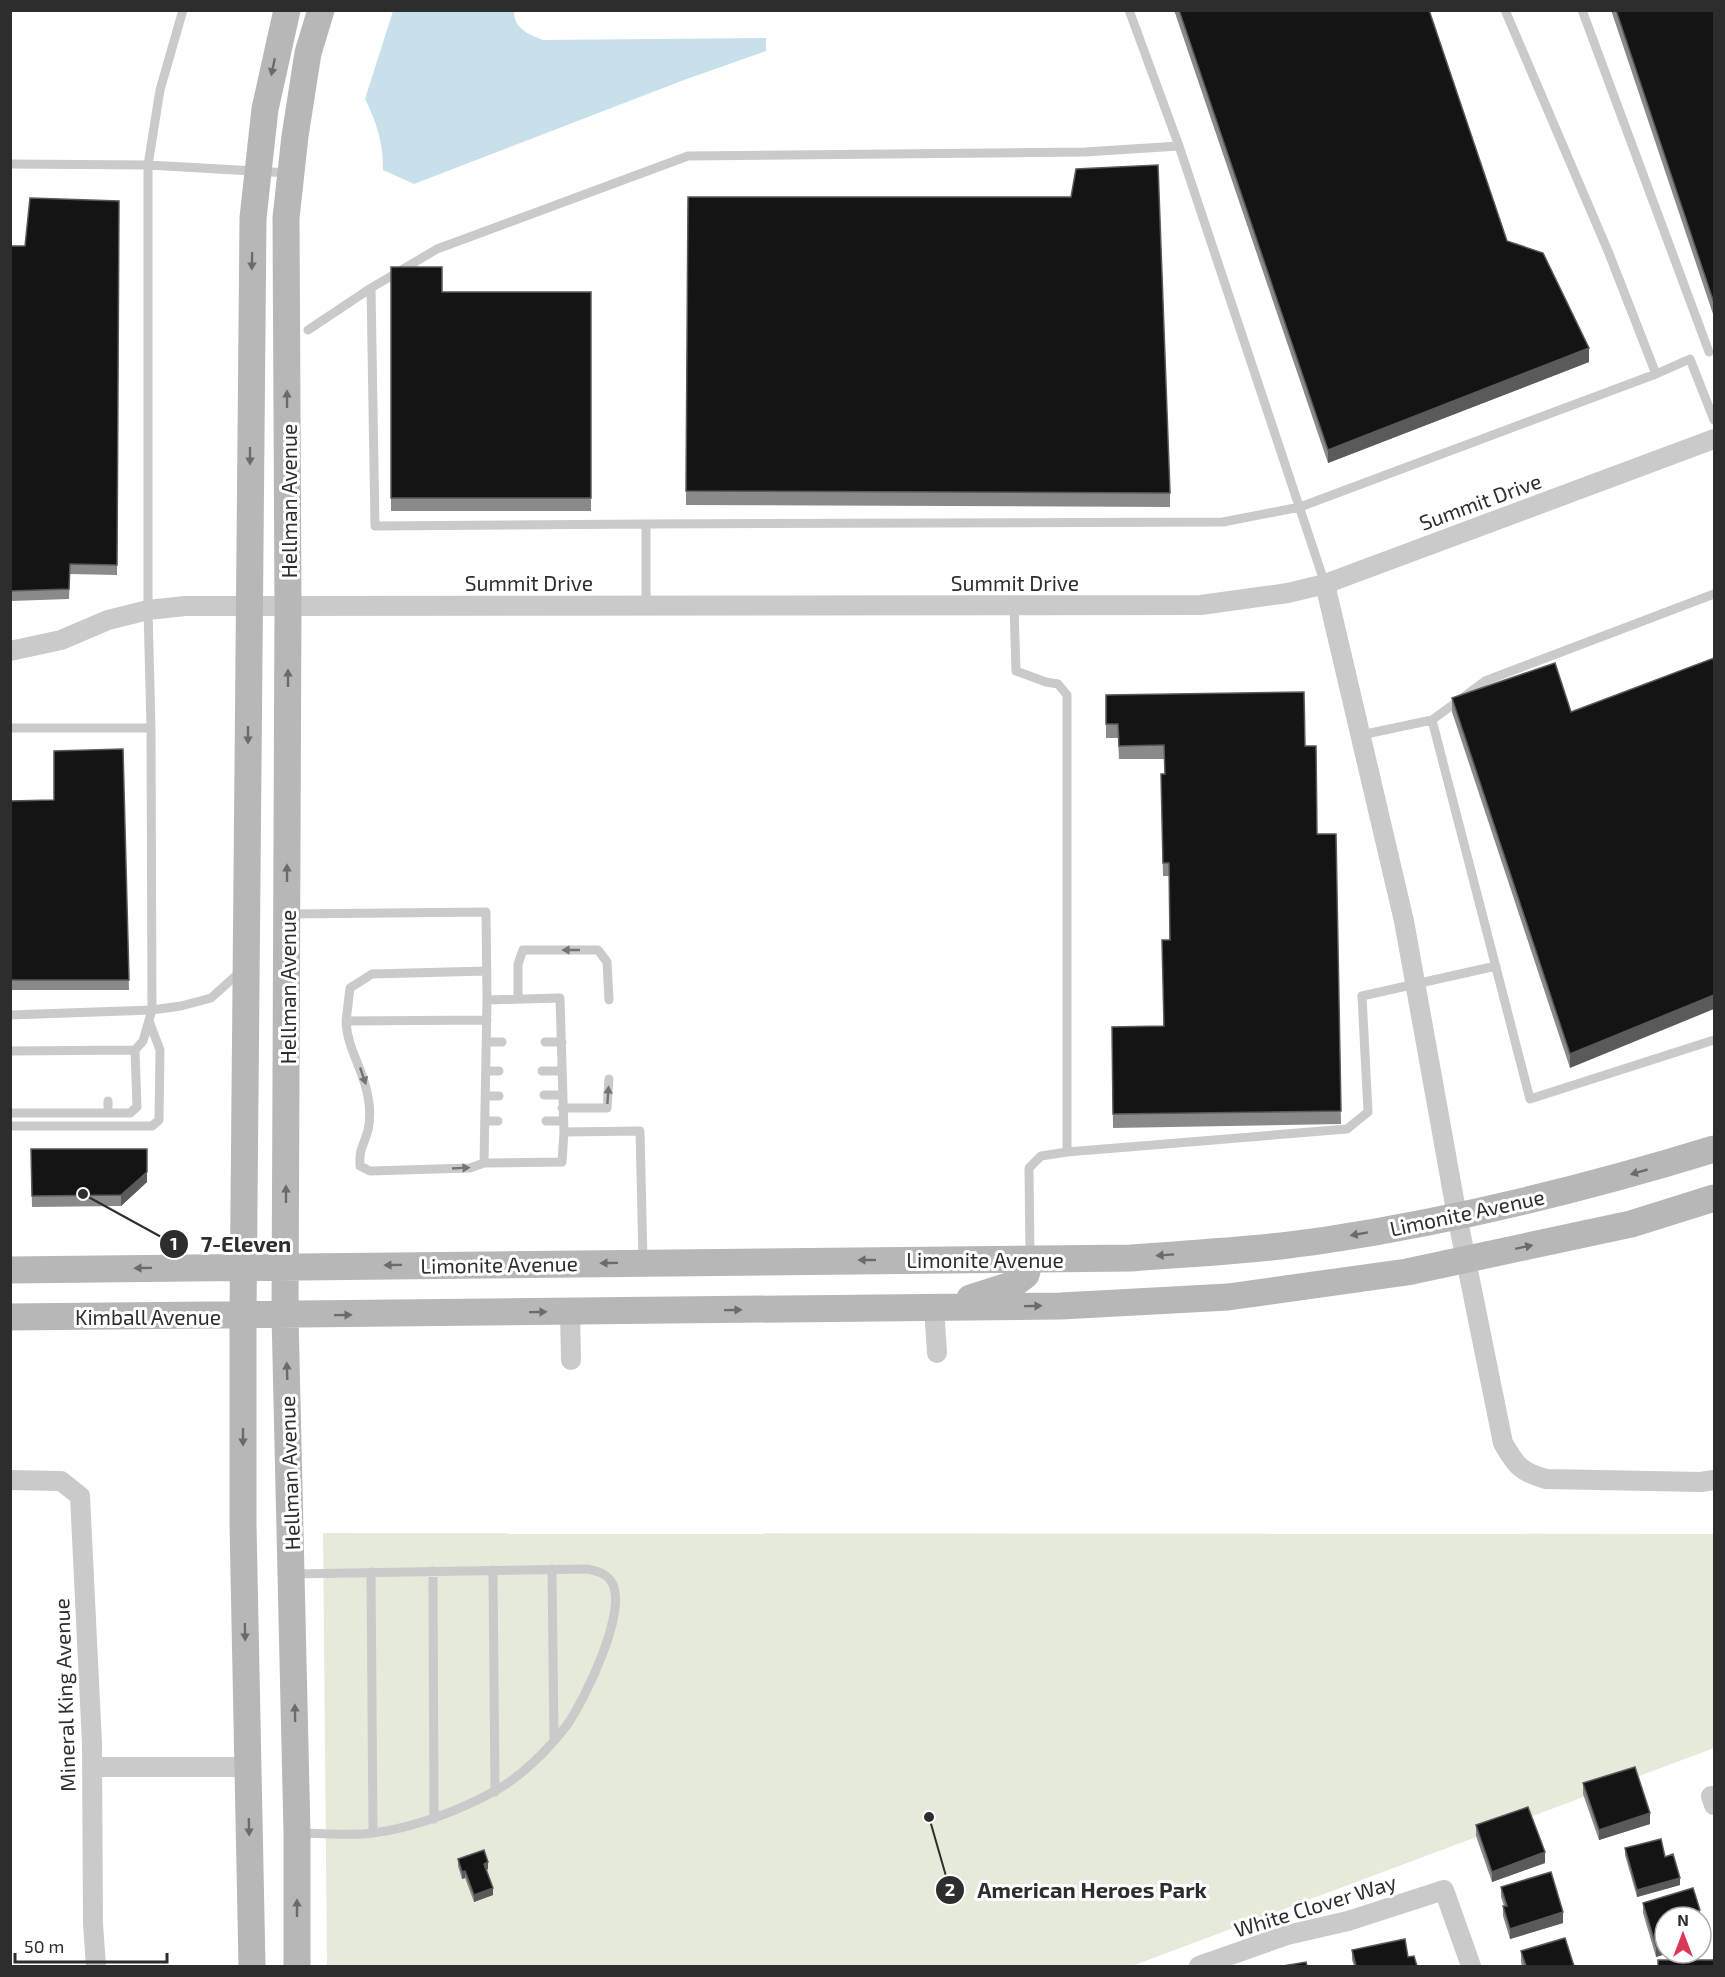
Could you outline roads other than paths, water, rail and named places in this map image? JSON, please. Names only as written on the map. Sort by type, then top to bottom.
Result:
[{"type":"main road","name":"Hellman Avenue","points":[[252,1966],[243,1524],[243,1267],[253,218],[264,109],[287,10]]},
{"type":"main road","name":"Hellman Avenue","points":[[297,1966],[297,1833],[285,1315],[288,606],[286,218],[308,53],[321,10]]},
{"type":"main road","name":"Limonite Avenue","points":[[243,1267],[1131,1258],[1232,1250],[1325,1240],[1457,1216],[1595,1184],[1714,1149]]},
{"type":"main road","points":[[285,1315],[1061,1306],[1228,1297],[1407,1272],[1631,1224],[1714,1198]]},
{"type":"main road","points":[[934,1307],[986,1294],[1014,1284],[1026,1275],[1030,1259]]},
{"type":"main road","points":[[10,1270],[243,1267]]},
{"type":"main road","name":"Kimball Avenue","points":[[10,1317],[285,1315]]},
{"type":"street","name":"Summit Drive","points":[[10,651],[61,640],[108,620],[148,610],[185,606],[1201,604],[1288,593],[1325,584],[1714,439]]},
{"type":"street","points":[[1325,584],[1404,921],[1457,1216],[1503,1443],[1514,1464],[1528,1474],[1546,1479],[1701,1482],[1714,1480]]},
{"type":"street","points":[[934,1307],[937,1353]]},
{"type":"street","points":[[570,1312],[571,1360]]},
{"type":"street","name":"Mineral King Avenue","points":[[10,1480],[61,1481],[80,1496],[92,1767],[96,1966]]},
{"type":"street","points":[[92,1767],[248,1767]]},
{"type":"street","name":"White Clover Way","points":[[1201,1966],[1287,1935],[1348,1921],[1444,1890],[1471,1966]]},
{"type":"lane","points":[[10,1113],[130,1113],[137,1107],[135,1050],[143,1041],[152,1010],[151,728],[148,610],[148,165],[160,90],[183,10]]},
{"type":"lane","points":[[1130,10],[1179,146],[1325,584]]},
{"type":"lane","points":[[1505,10],[1608,251],[1656,374]]},
{"type":"lane","points":[[370,288],[375,526],[1223,522],[1300,507],[1712,351],[1582,10]]},
{"type":"lane","points":[[308,330],[370,288],[437,249],[688,156],[1085,152],[1179,146]]},
{"type":"lane","points":[[10,164],[148,165],[291,173]]},
{"type":"lane","points":[[1690,359],[1714,420]]},
{"type":"lane","points":[[646,524],[646,606]]},
{"type":"lane","points":[[1361,735],[1432,720],[1485,681],[1714,594]]},
{"type":"lane","points":[[1014,606],[1016,670],[1046,682],[1058,684],[1068,695],[1067,1152]]},
{"type":"lane","points":[[1432,720],[1530,1099],[1714,1040]]},
{"type":"lane","points":[[10,728],[151,728]]},
{"type":"lane","points":[[287,914],[486,912],[487,1020],[484,1162]]},
{"type":"lane","points":[[518,998],[518,963],[523,950],[598,950],[607,963],[609,1000]]},
{"type":"lane","points":[[10,1015],[152,1010],[182,1006],[211,998],[246,966]]},
{"type":"lane","points":[[1030,1259],[1029,1168],[1041,1156],[1347,1128],[1368,1112],[1362,996],[1496,966]]},
{"type":"lane","points":[[487,971],[372,974],[350,988],[346,1034],[364,1075],[369,1100],[368,1129],[359,1152],[360,1166],[370,1171],[381,1171],[470,1168],[484,1162],[562,1162],[564,1132],[560,998],[487,1000]]},
{"type":"lane","points":[[346,1021],[487,1020]]},
{"type":"lane","points":[[10,1126],[152,1126],[159,1120],[160,1050],[150,1022]]},
{"type":"lane","points":[[486,1042],[502,1042]]},
{"type":"lane","points":[[544,1042],[562,1042]]},
{"type":"lane","points":[[10,1051],[135,1050]]},
{"type":"lane","points":[[41,1051],[41,1062]]},
{"type":"lane","points":[[74,1051],[75,1063]]},
{"type":"lane","points":[[107,1051],[107,1062]]},
{"type":"lane","points":[[486,1071],[499,1071]]},
{"type":"lane","points":[[542,1071],[561,1071]]},
{"type":"lane","points":[[562,1108],[606,1108],[609,1079]]},
{"type":"lane","points":[[544,1095],[562,1095]]},
{"type":"lane","points":[[486,1096],[499,1096]]},
{"type":"lane","points":[[40,1101],[40,1113]]},
{"type":"lane","points":[[108,1101],[108,1113]]},
{"type":"lane","points":[[75,1102],[75,1113]]},
{"type":"lane","points":[[485,1121],[498,1121]]},
{"type":"lane","points":[[546,1121],[563,1121]]},
{"type":"lane","points":[[564,1132],[640,1131],[643,1263]]},
{"type":"lane","points":[[292,1574],[552,1569],[598,1571],[613,1583],[615,1594],[608,1641],[593,1681],[567,1725],[534,1761],[495,1792],[434,1819],[373,1833],[297,1833]]},
{"type":"lane","points":[[552,1569],[554,1739]]},
{"type":"lane","points":[[493,1570],[495,1792]]},
{"type":"lane","points":[[433,1571],[434,1819]]},
{"type":"lane","points":[[370,1572],[373,1833]]},
{"type":"water","points":[[393,11],[514,11],[519,27],[543,40],[766,38],[766,51],[684,80],[414,184],[383,170],[378,133],[365,99]]},
{"type":"place","name":"7-Eleven","points":[[83,1194]]},
{"type":"place","name":"American Heroes Park","points":[[929,1817]]}]
